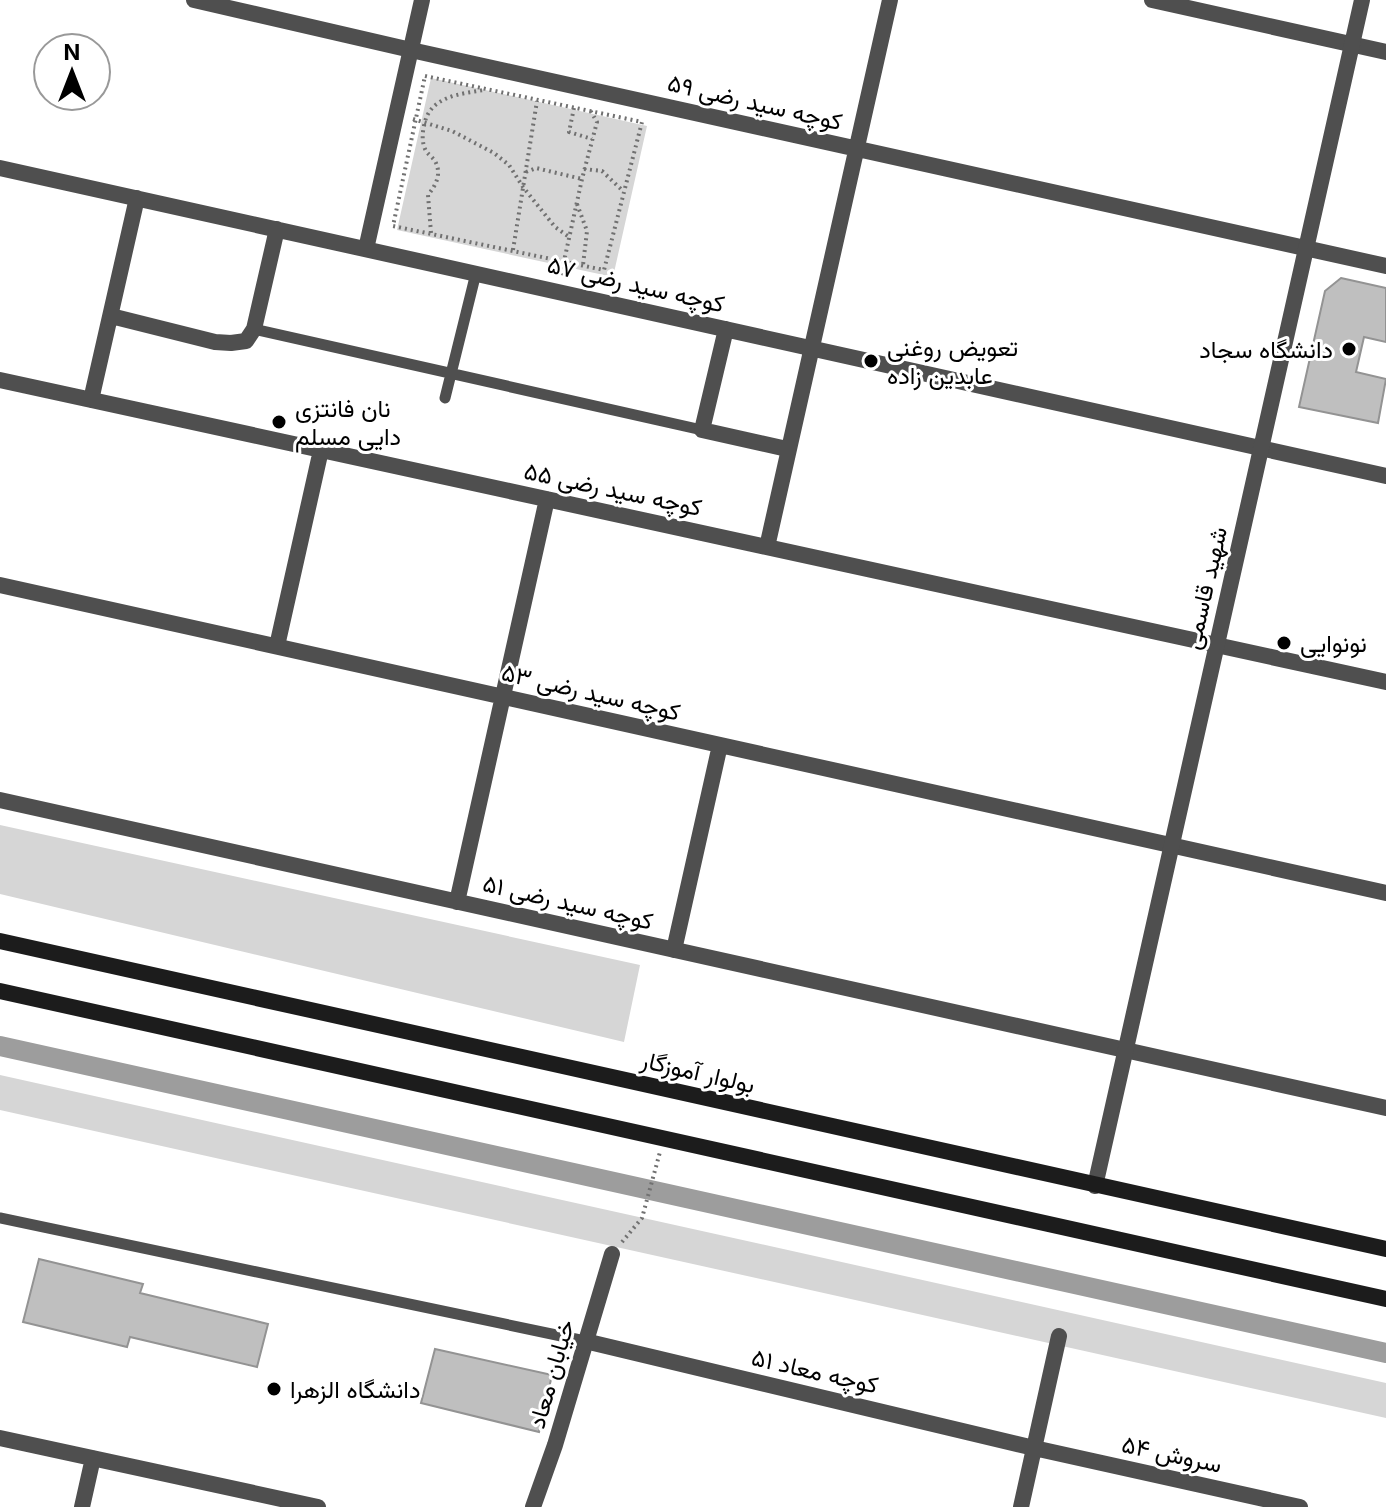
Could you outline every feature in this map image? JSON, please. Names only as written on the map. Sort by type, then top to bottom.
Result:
[{"type":"main road","name":"بولوار آموزگار","points":[[0,941],[1386,1249]]},
{"type":"main road","points":[[0,991],[1386,1299]]},
{"type":"street","name":"کوچه سید رضی ۵۹","points":[[194,0],[1386,266]]},
{"type":"street","points":[[366,249],[422,0]]},
{"type":"street","points":[[767,547],[890,0]]},
{"type":"street","points":[[1152,0],[1386,52]]},
{"type":"street","name":"شهید قاسمی","points":[[1095,1186],[1362,0]]},
{"type":"street","name":"کوچه سید رضی ۵۷","points":[[0,168],[1386,476]]},
{"type":"street","points":[[91,400],[137,198]]},
{"type":"street","points":[[111,316],[215,342],[246,341],[254,329],[277,229]]},
{"type":"street","points":[[726,329],[702,430],[787,449]]},
{"type":"street","name":"کوچه سید رضی ۵۵","points":[[0,380],[1386,682]]},
{"type":"street","points":[[277,646],[321,450]]},
{"type":"street","points":[[457,902],[547,499]]},
{"type":"street","name":"کوچه سید رضی ۵۳","points":[[0,585],[1386,893]]},
{"type":"street","points":[[674,950],[720,745]]},
{"type":"street","name":"کوچه سید رضی ۵۱","points":[[0,800],[1386,1108]]},
{"type":"street","name":"خیابان معاد","points":[[533,1507],[555,1445],[612,1254]]},
{"type":"street","points":[[1021,1507],[1059,1336]]},
{"type":"street","name":"کوچه معاد ۵۱","points":[[585,1341],[1034,1448]]},
{"type":"street","points":[[0,1438],[318,1507]]},
{"type":"street","name":"سروش ۵۴","points":[[1034,1448],[1300,1507]]},
{"type":"street","points":[[82,1507],[93,1458]]},
{"type":"lane","points":[[445,398],[476,273]]},
{"type":"lane","points":[[254,329],[702,430]]},
{"type":"lane","points":[[0,1218],[585,1341]]},
{"type":"path","points":[[425,76],[487,89],[642,122],[604,270],[393,226],[425,76]]},
{"type":"path","points":[[513,251],[540,79]]},
{"type":"path","points":[[557,292],[597,122],[577,87]]},
{"type":"path","points":[[431,234],[428,195],[439,174],[434,160],[426,152],[422,138],[424,122],[438,102],[453,95],[487,89]]},
{"type":"path","points":[[574,108],[569,132],[592,139]]},
{"type":"path","points":[[396,114],[452,131],[494,153],[509,165],[555,227],[569,237]]},
{"type":"path","points":[[525,173],[536,168],[582,179]]},
{"type":"path","points":[[584,169],[602,171],[623,191]]},
{"type":"path","points":[[577,202],[587,231],[583,266]]},
{"type":"path","points":[[612,1254],[642,1218],[659,1156]]},
{"type":"shaded area","points":[[431,78],[647,126],[613,277],[397,230]]},
{"type":"shaded area","points":[[0,825],[640,965],[624,1042],[0,894]]},
{"type":"shaded area","points":[[0,1075],[1386,1383],[1386,1418],[0,1110]]},
{"type":"building","name":"دانشگاه سجاد","points":[[1341,278],[1386,288],[1386,342],[1364,337],[1356,372],[1386,379],[1378,423],[1299,407],[1325,291]]},
{"type":"building","points":[[39,1259],[143,1284],[140,1293],[268,1324],[257,1367],[130,1337],[127,1347],[23,1322]]},
{"type":"building","points":[[435,1349],[552,1375],[539,1432],[421,1403]]},
{"type":"waterway","points":[[0,1046],[1386,1353]]},
{"type":"place","name":"دانشگاه سجاد","points":[[1349,349]]},
{"type":"place","name":"تعویض روغنی عابدین زاده","points":[[871,361]]},
{"type":"place","name":"نان فانتزی دایی مسلم","points":[[279,422]]},
{"type":"place","name":"نونوایی","points":[[1284,643]]},
{"type":"place","name":"دانشگاه الزهرا","points":[[274,1389]]}]
